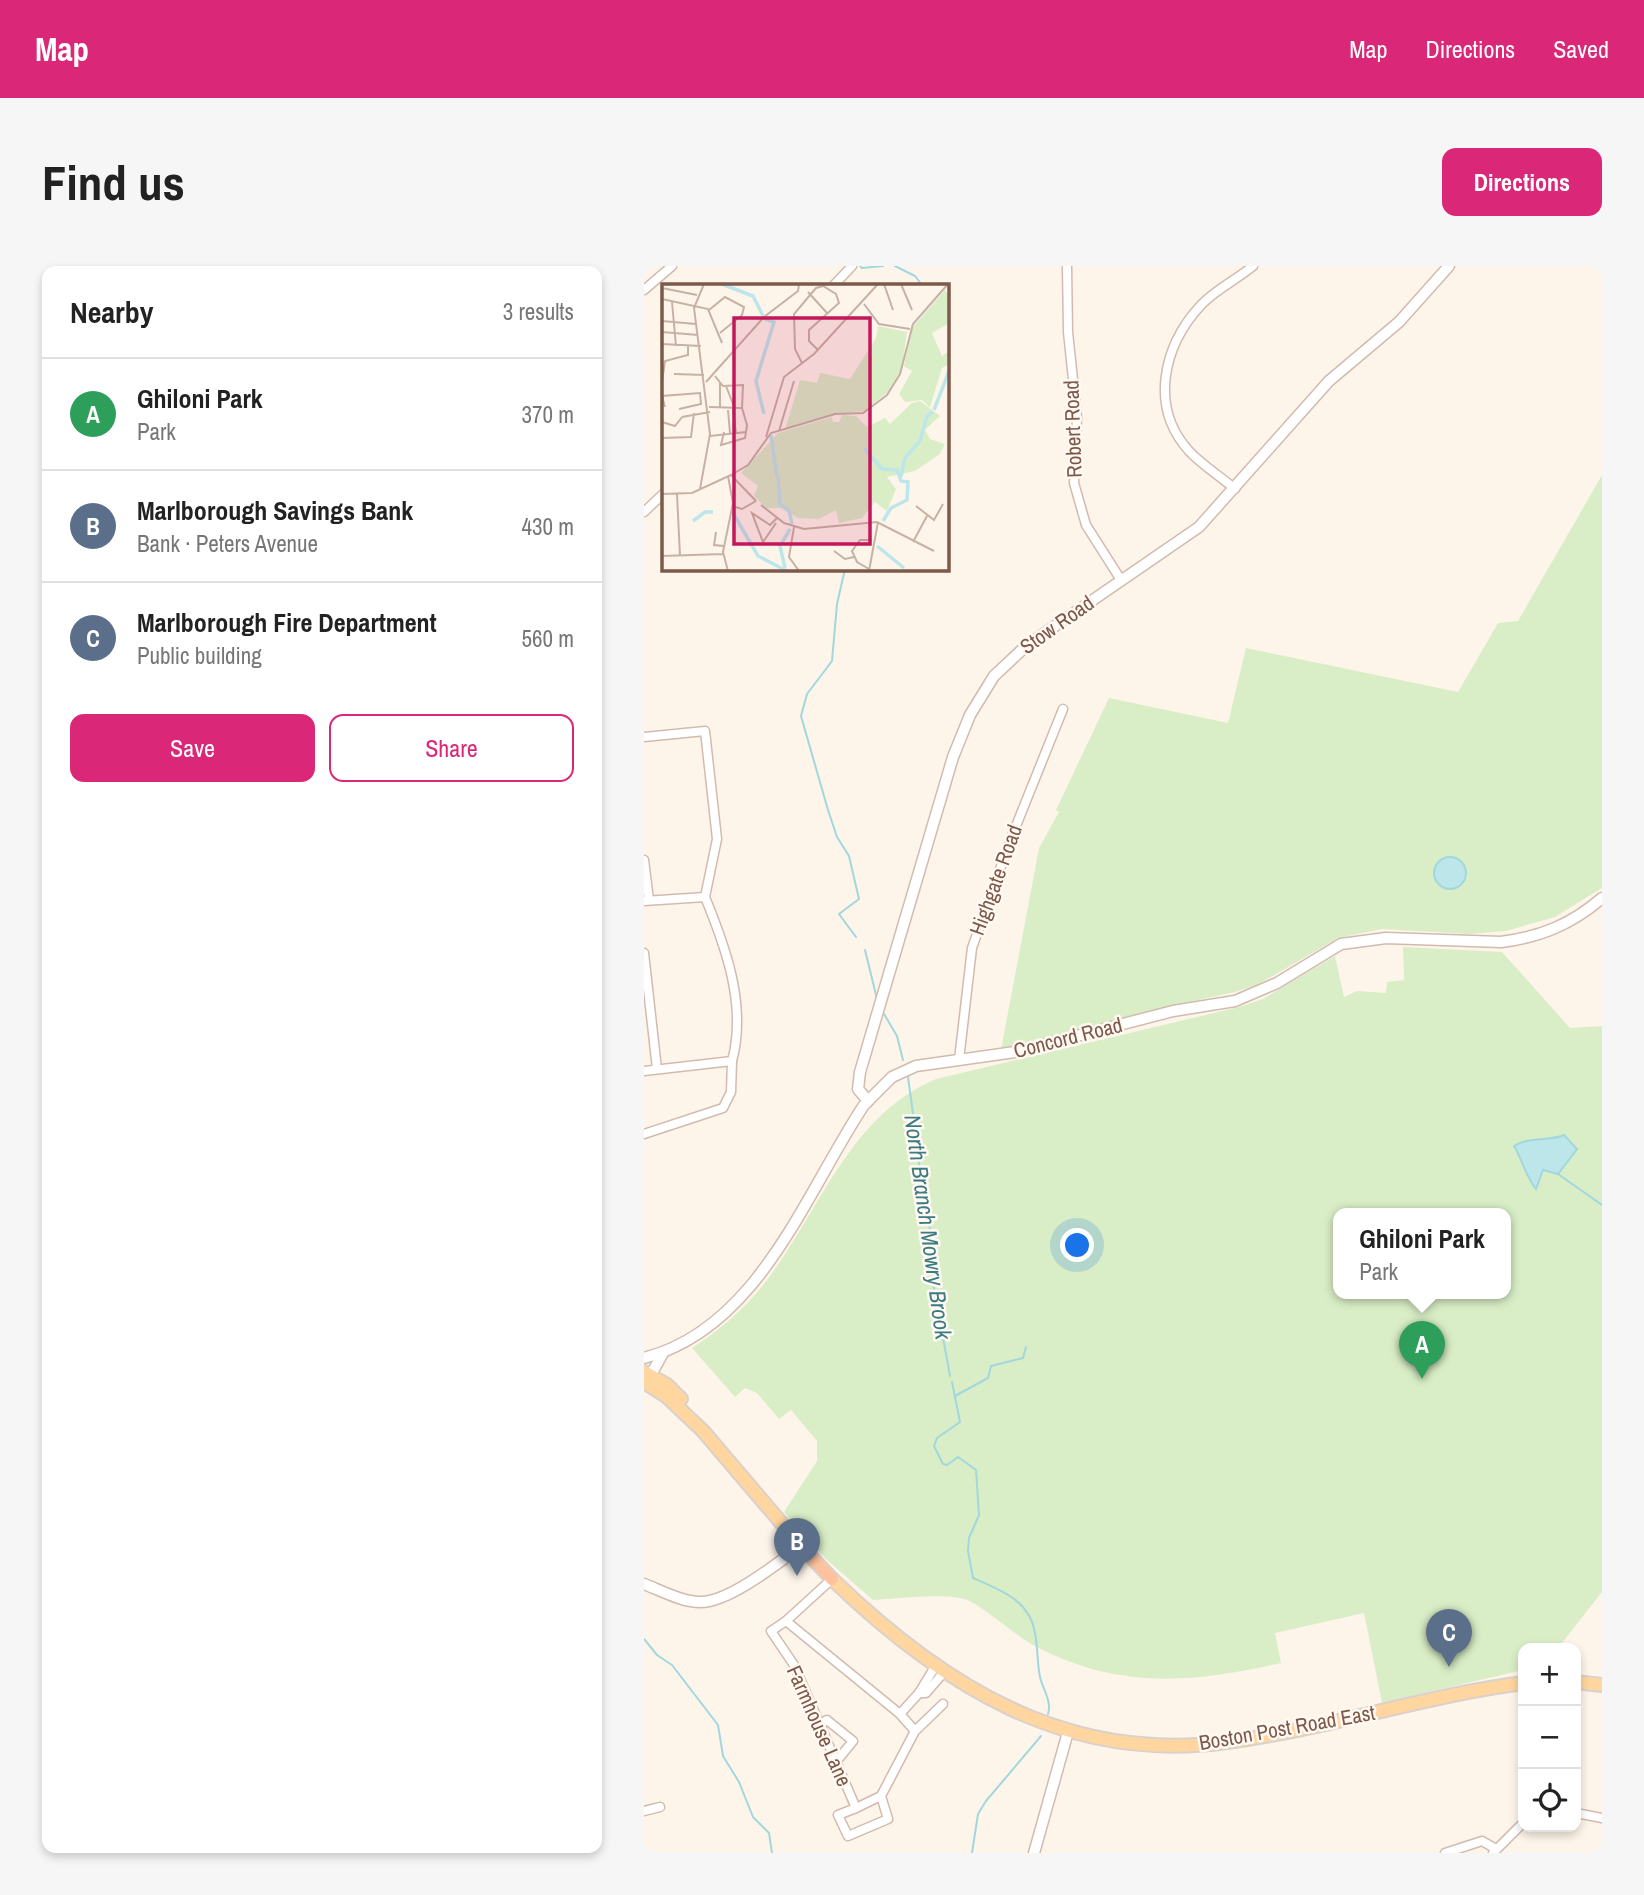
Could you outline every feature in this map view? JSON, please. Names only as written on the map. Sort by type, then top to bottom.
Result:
[{"type":"highway","name":"Boston Post Road East","points":[[801,1546],[832,1578]]},
{"type":"main road","name":"Boston Post Road East","points":[[645,1376],[703,1431],[801,1546]]},
{"type":"main road","name":"Boston Post Road East","points":[[832,1578],[940,1668],[1003,1706],[1068,1732],[1138,1746],[1215,1744],[1518,1684]]},
{"type":"main road","points":[[1581,1683],[1602,1685]]},
{"type":"street","points":[[644,290],[672,266]]},
{"type":"street","points":[[835,284],[852,266]]},
{"type":"street","name":"Robert Road","points":[[1066,266],[1068,332],[1077,417],[1073,457],[1075,491],[1086,525],[1121,580]]},
{"type":"street","points":[[1235,489],[1189,452],[1171,426],[1163,389],[1173,349],[1183,329],[1201,305],[1253,266]]},
{"type":"street","name":"Stow Road","points":[[868,1101],[858,1089],[860,1072],[951,764],[970,715],[993,676],[1014,655],[1187,537],[1235,489],[1335,375],[1399,322],[1448,266]]},
{"type":"street","points":[[644,512],[662,495]]},
{"type":"street","name":"Highgate Road","points":[[959,1060],[972,948],[1014,828],[1063,709]]},
{"type":"street","points":[[644,737],[705,731],[717,839],[705,897],[717,926],[740,1017],[732,1061],[731,1092],[723,1108],[644,1134]]},
{"type":"street","points":[[644,860],[647,901],[705,897]]},
{"type":"street","name":"Concord Road","points":[[647,1357],[663,1353],[695,1335],[730,1307],[751,1284],[777,1248],[868,1101],[881,1085],[904,1070],[1014,1052],[1173,1011],[1242,998],[1287,977],[1327,950],[1355,940],[1521,940],[1564,925],[1602,898]]},
{"type":"street","points":[[644,953],[657,1069]]},
{"type":"street","points":[[644,1071],[732,1061]]},
{"type":"street","points":[[645,1376],[663,1353]]},
{"type":"street","points":[[645,1376],[647,1357]]},
{"type":"street","points":[[644,1584],[691,1601],[704,1602],[736,1590],[801,1546]]},
{"type":"street","points":[[786,1621],[832,1578]]},
{"type":"street","name":"Farmhouse Lane","points":[[915,1731],[900,1714],[786,1621],[771,1631],[794,1665],[856,1808],[838,1815],[848,1836],[888,1819],[881,1796],[915,1731],[943,1704]]},
{"type":"street","points":[[900,1714],[940,1668]]},
{"type":"street","points":[[819,1725],[827,1720],[853,1741],[835,1763]]},
{"type":"street","points":[[1034,1853],[1068,1732]]},
{"type":"street","points":[[856,1808],[881,1796]]},
{"type":"street","points":[[644,1811],[660,1807]]},
{"type":"street","points":[[1581,1814],[1602,1818]]},
{"type":"street","points":[[1445,1853],[1482,1841],[1494,1851],[1518,1828]]},
{"type":"green space","points":[[1602,475],[1602,888],[1555,917],[1506,931],[1469,934],[1382,929],[1338,938],[1257,985],[1001,1050],[1039,848],[1059,812],[1056,810],[1109,698],[1228,723],[1246,648],[1458,692],[1498,623],[1518,621]]},
{"type":"green space","points":[[1403,947],[1502,952],[1570,1028],[1602,1026],[1602,1592],[1562,1643],[1518,1643],[1518,1671],[1382,1703],[1364,1613],[1275,1633],[1281,1663],[1187,1678],[1126,1676],[1096,1670],[1035,1646],[964,1599],[931,1596],[873,1600],[827,1560],[784,1512],[817,1461],[817,1441],[791,1410],[779,1419],[757,1393],[745,1388],[735,1397],[692,1348],[733,1317],[759,1290],[839,1167],[880,1116],[906,1095],[936,1079],[1263,999],[1335,956],[1344,997],[1357,991],[1386,993],[1387,982],[1404,980]]},
{"type":"water","points":[[1450,857],[1462,861],[1466,873],[1462,885],[1450,889],[1438,885],[1434,873],[1438,861]]},
{"type":"water","points":[[1564,1135],[1577,1149],[1558,1174],[1543,1170],[1536,1189],[1514,1146],[1526,1141]]},
{"type":"waterway","name":"North Branch Mowry Brook","points":[[860,266],[883,266]]},
{"type":"waterway","name":"North Branch Mowry Brook","points":[[895,266],[915,276],[921,284]]},
{"type":"waterway","name":"North Branch Mowry Brook","points":[[845,570],[837,604],[832,661],[807,694],[801,716],[837,837],[849,856],[859,899],[839,914],[856,937]]},
{"type":"waterway","name":"North Branch Mowry Brook","points":[[865,950],[877,999]]},
{"type":"waterway","name":"North Branch Mowry Brook","points":[[884,1014],[897,1036],[903,1060]]},
{"type":"waterway","name":"North Branch Mowry Brook","points":[[908,1077],[915,1128]]},
{"type":"waterway","name":"North Branch Mowry Brook","points":[[917,1151],[936,1265],[932,1277],[950,1376]]},
{"type":"waterway","points":[[1558,1174],[1602,1205]]},
{"type":"waterway","points":[[955,1396],[988,1378],[991,1366],[1023,1358],[1026,1347]]},
{"type":"waterway","name":"North Branch Mowry Brook","points":[[952,1382],[960,1422],[937,1438],[934,1446],[943,1464],[947,1465],[958,1457],[976,1470],[979,1515],[969,1538],[968,1551],[973,1578],[1012,1598],[1027,1612],[1035,1633],[1040,1677],[1049,1705],[1048,1714]]},
{"type":"waterway","points":[[644,1639],[657,1655],[672,1665],[718,1725],[723,1756],[739,1782],[753,1817],[769,1833],[772,1853]]},
{"type":"waterway","name":"North Branch Mowry Brook","points":[[972,1853],[978,1814],[1041,1736]]},
{"type":"place","name":"Ghiloni Park","points":[[1422,1379]]},
{"type":"place","name":"Marlborough Savings Bank","points":[[797,1576]]},
{"type":"place","name":"Marlborough Fire Department","points":[[1449,1667]]}]
